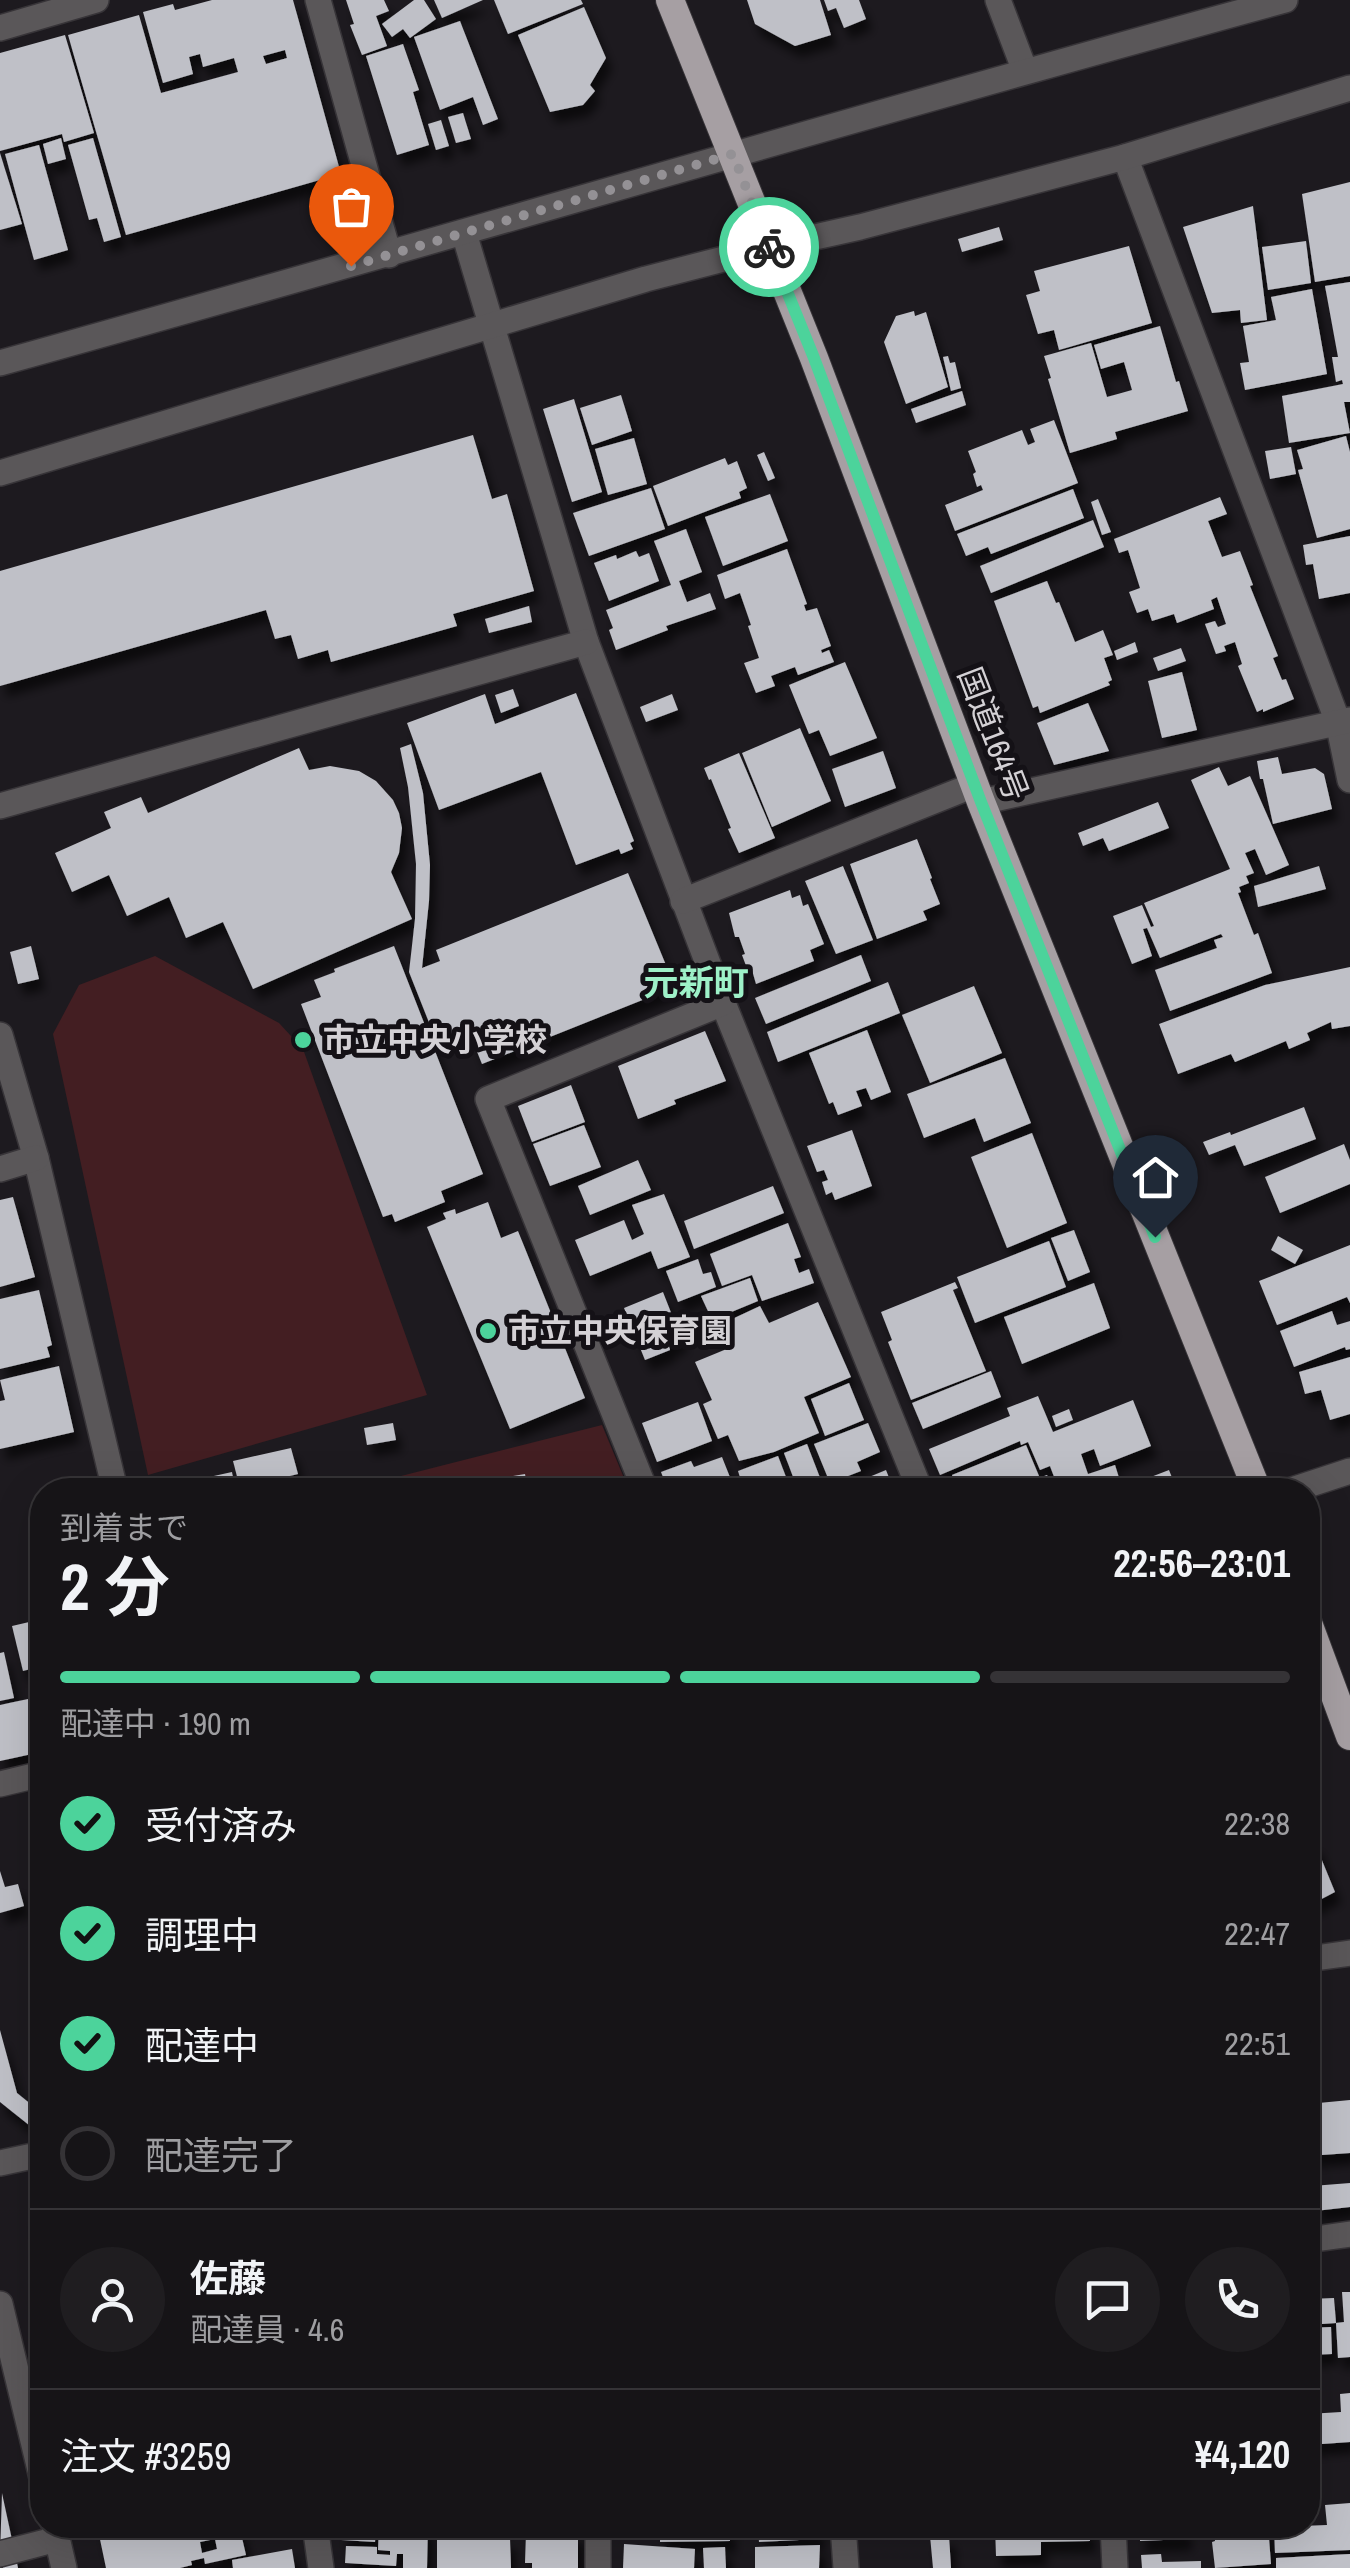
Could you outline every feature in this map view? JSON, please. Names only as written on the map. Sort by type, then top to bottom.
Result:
[{"type":"highway","name":"国道164号","points":[[670,0],[814,358],[978,794],[1252,1478]]},
{"type":"highway","points":[[1320,1655],[1350,1736]]},
{"type":"street","points":[[0,28],[96,0]]},
{"type":"street","points":[[318,0],[389,255]]},
{"type":"street","points":[[998,0],[1026,71]]},
{"type":"street","points":[[0,363],[1285,0]]},
{"type":"street","points":[[0,473],[646,279],[1125,157],[1350,88]]},
{"type":"street","points":[[1125,157],[1344,721],[1350,780]]},
{"type":"street","points":[[464,233],[586,642],[723,1003],[915,1478]]},
{"type":"street","points":[[0,806],[586,642]]},
{"type":"street","points":[[683,901],[978,794],[1344,721]]},
{"type":"street","points":[[640,1478],[488,1099],[723,1003]]},
{"type":"street","points":[[0,1035],[36,1158],[113,1478]]},
{"type":"street","points":[[0,1170],[36,1158]]},
{"type":"street","points":[[1320,1481],[1350,1471]]},
{"type":"street","points":[[0,1784],[30,1777]]},
{"type":"street","points":[[1320,1958],[1350,1954]]},
{"type":"street","points":[[0,2163],[30,2157]]},
{"type":"street","points":[[1320,2238],[1350,2234]]},
{"type":"street","points":[[0,2304],[30,2428]]},
{"type":"street","points":[[0,2554],[40,2538]]},
{"type":"street","points":[[56,2538],[64,2568]]},
{"type":"street","points":[[317,2538],[320,2568]]},
{"type":"street","points":[[598,2538],[598,2568]]},
{"type":"street","points":[[844,2538],[846,2568]]},
{"type":"street","points":[[1114,2538],[1115,2568]]},
{"type":"shaded area","points":[[155,956],[279,1023],[303,1049],[427,1395],[148,1475],[53,1034],[79,985]]},
{"type":"shaded area","points":[[602,1425],[624,1478],[393,1478]]},
{"type":"building","points":[[212,0],[293,0],[341,174],[126,235],[68,35],[139,15],[161,93],[238,72],[234,58],[203,67],[200,54],[189,57],[193,74],[163,83],[143,12],[173,4],[175,10]],"holes":[[[285,50],[287,58],[266,64],[263,56]]]},
{"type":"building","points":[[346,0],[384,0],[389,11],[376,16],[387,46],[362,55],[350,25],[354,24]]},
{"type":"building","points":[[414,0],[424,0],[436,19],[410,38],[403,29],[392,37],[382,24]]},
{"type":"building","points":[[434,0],[483,0],[442,18]]},
{"type":"building","points":[[494,0],[581,0],[583,4],[508,34]]},
{"type":"building","points":[[747,0],[820,0],[831,35],[795,46],[755,24]]},
{"type":"building","points":[[824,0],[859,0],[866,19],[844,28],[836,8],[828,11]]},
{"type":"building","points":[[584,7],[606,58],[590,85],[595,91],[583,105],[550,112],[518,35]]},
{"type":"building","points":[[460,21],[498,119],[483,125],[473,97],[440,110],[414,37]]},
{"type":"building","points":[[65,35],[94,133],[64,142],[62,134],[0,151],[0,53]]},
{"type":"building","points":[[403,44],[419,90],[413,92],[429,145],[397,155],[366,56]]},
{"type":"building","points":[[463,113],[471,139],[456,143],[448,117]]},
{"type":"building","points":[[441,120],[449,146],[436,150],[428,124]]},
{"type":"building","points":[[61,138],[66,159],[48,164],[43,144]]},
{"type":"building","points":[[93,138],[121,237],[104,242],[97,218],[89,220],[68,145]]},
{"type":"building","points":[[39,145],[68,250],[34,260],[5,154]]},
{"type":"building","points":[[0,153],[22,224],[0,230]]},
{"type":"building","points":[[1350,182],[1350,276],[1315,282],[1302,194]]},
{"type":"building","points":[[1253,206],[1267,320],[1241,323],[1240,310],[1212,313],[1183,227]]},
{"type":"building","points":[[999,227],[1003,240],[962,252],[958,239]]},
{"type":"building","points":[[1306,241],[1311,283],[1268,290],[1262,247]]},
{"type":"building","points":[[1129,246],[1152,323],[1059,350],[1054,330],[1038,334],[1026,295],[1040,291],[1034,271]]},
{"type":"building","points":[[1350,282],[1350,402],[1344,402],[1350,433],[1289,443],[1282,396],[1343,384],[1342,380],[1336,382],[1332,357],[1338,357],[1325,286]]},
{"type":"building","points":[[1312,289],[1327,374],[1245,390],[1240,363],[1249,362],[1243,326],[1276,320],[1271,297]]},
{"type":"building","points":[[914,311],[915,316],[926,312],[948,387],[906,404],[884,342],[896,316]]},
{"type":"building","points":[[1160,326],[1188,411],[1115,432],[1117,439],[1070,453],[1044,356],[1091,343],[1107,397],[1132,390],[1124,362],[1101,369],[1094,345]]},
{"type":"building","points":[[948,356],[950,363],[955,362],[961,388],[951,391],[943,357]]},
{"type":"building","points":[[962,391],[966,405],[916,423],[911,409]]},
{"type":"building","points":[[621,395],[632,431],[592,445],[580,408]]},
{"type":"building","points":[[574,399],[602,492],[572,502],[543,409]]},
{"type":"building","points":[[1054,420],[1078,483],[955,531],[945,505],[983,490],[981,485],[977,487],[968,451],[1022,430],[1028,445],[1035,442],[1030,429]]},
{"type":"building","points":[[473,435],[492,499],[507,494],[534,591],[453,614],[457,626],[331,662],[328,650],[298,659],[291,635],[275,639],[266,610],[0,686],[0,571]]},
{"type":"building","points":[[1346,436],[1350,452],[1350,529],[1317,538],[1298,470],[1303,469],[1297,450]]},
{"type":"building","points":[[634,438],[647,484],[608,495],[595,449]]},
{"type":"building","points":[[1291,447],[1296,474],[1270,479],[1265,451]]},
{"type":"building","points":[[764,452],[775,478],[768,481],[757,455]]},
{"type":"building","points":[[725,458],[728,465],[737,461],[747,488],[739,492],[741,498],[668,526],[653,486]]},
{"type":"building","points":[[651,488],[665,529],[589,556],[573,513]]},
{"type":"building","points":[[1073,489],[1084,518],[991,554],[988,547],[966,556],[957,534]]},
{"type":"building","points":[[770,494],[788,541],[723,566],[705,517]]},
{"type":"building","points":[[1220,497],[1227,514],[1208,521],[1222,557],[1240,551],[1278,656],[1273,658],[1294,699],[1263,712],[1257,712],[1238,666],[1242,664],[1235,642],[1216,654],[1205,624],[1226,624],[1217,597],[1211,600],[1214,609],[1177,623],[1174,614],[1152,621],[1148,609],[1137,613],[1129,592],[1140,588],[1128,550],[1119,553],[1114,539]]},
{"type":"building","points":[[1098,499],[1111,532],[1102,535],[1091,502]]},
{"type":"building","points":[[1093,520],[1104,547],[991,593],[980,566]]},
{"type":"building","points":[[686,529],[702,572],[679,581],[687,602],[710,593],[716,609],[666,626],[668,630],[616,650],[606,610],[671,585],[654,541]]},
{"type":"building","points":[[1350,536],[1350,593],[1319,599],[1313,564],[1306,565],[1303,545]]},
{"type":"building","points":[[787,549],[807,604],[806,611],[817,608],[831,646],[822,653],[829,650],[834,662],[798,675],[795,667],[771,676],[775,686],[756,693],[744,663],[759,658],[748,626],[751,625],[740,593],[725,599],[717,575]]},
{"type":"building","points":[[636,551],[639,557],[649,553],[659,581],[609,601],[594,563]]},
{"type":"building","points":[[1047,581],[1075,642],[1103,630],[1113,655],[1104,658],[1112,680],[1110,685],[1040,713],[1038,706],[1033,708],[994,601]]},
{"type":"building","points":[[529,606],[532,622],[489,633],[485,619]]},
{"type":"building","points":[[1135,642],[1138,652],[1117,660],[1114,651]]},
{"type":"building","points":[[1181,648],[1186,661],[1158,671],[1153,658]]},
{"type":"building","points":[[845,662],[877,738],[830,756],[819,730],[809,734],[789,685]]},
{"type":"building","points":[[1182,672],[1197,730],[1162,738],[1148,681]]},
{"type":"building","points":[[513,689],[519,706],[501,713],[495,695]]},
{"type":"building","points":[[576,693],[634,841],[630,843],[633,849],[621,854],[619,849],[576,865],[541,772],[439,810],[407,723],[485,694],[495,724]]},
{"type":"building","points":[[672,694],[678,710],[646,722],[640,707]]},
{"type":"building","points":[[1088,703],[1109,751],[1054,765],[1037,723]]},
{"type":"building","points":[[800,728],[831,801],[772,827],[742,753]]},
{"type":"building","points":[[411,744],[423,793],[430,865],[422,968],[440,961],[436,950],[628,873],[675,987],[482,1064],[468,1029],[436,1040],[409,972],[416,864],[400,748]]},
{"type":"building","points":[[299,748],[309,770],[330,766],[359,771],[376,781],[393,800],[402,828],[399,853],[391,872],[412,919],[253,989],[223,922],[186,938],[169,897],[127,916],[109,875],[72,892],[55,853],[111,828],[104,812],[141,797],[148,813]]},
{"type":"building","points":[[883,751],[896,788],[845,807],[832,769]]},
{"type":"building","points":[[739,753],[775,838],[739,853],[704,768]]},
{"type":"building","points":[[1278,757],[1282,774],[1315,768],[1324,774],[1332,809],[1273,824],[1257,761]]},
{"type":"building","points":[[1219,767],[1228,786],[1250,776],[1289,865],[1266,875],[1255,849],[1245,853],[1254,873],[1246,876],[1249,883],[1239,887],[1238,893],[1272,973],[1170,1011],[1155,970],[1217,948],[1214,940],[1223,937],[1221,934],[1160,958],[1147,928],[1143,929],[1152,956],[1132,964],[1113,916],[1142,905],[1151,927],[1154,926],[1144,903],[1230,869],[1191,780]]},
{"type":"building","points":[[1158,802],[1169,828],[1109,851],[1103,838],[1083,846],[1078,833]]},
{"type":"building","points":[[917,839],[940,904],[923,911],[927,920],[877,939],[850,864]]},
{"type":"building","points":[[843,866],[873,940],[836,954],[805,881]]},
{"type":"building","points":[[1319,866],[1326,889],[1258,907],[1254,886]]},
{"type":"building","points":[[790,890],[792,898],[800,895],[803,906],[808,904],[824,944],[810,950],[814,961],[756,984],[729,913]]},
{"type":"building","points":[[31,946],[39,979],[18,984],[10,952]]},
{"type":"building","name":"市立中央小学校","points":[[394,946],[483,1174],[441,1191],[445,1202],[395,1222],[392,1214],[383,1217],[301,1004],[321,997],[314,980]]},
{"type":"building","points":[[861,955],[871,981],[766,1024],[755,998]]},
{"type":"building","points":[[1350,967],[1350,1026],[1332,1029],[1331,1022],[1307,1033],[1310,1040],[1289,1049],[1286,1041],[1235,1062],[1231,1054],[1178,1074],[1159,1024],[1265,985]]},
{"type":"building","points":[[888,982],[900,1013],[778,1062],[767,1032]]},
{"type":"building","points":[[974,986],[1002,1053],[930,1083],[902,1015]]},
{"type":"building","points":[[867,1030],[891,1092],[871,1100],[866,1088],[856,1091],[862,1106],[838,1115],[833,1102],[829,1104],[809,1053]]},
{"type":"building","points":[[705,1031],[726,1081],[674,1100],[676,1104],[638,1119],[618,1066]]},
{"type":"building","points":[[1005,1058],[1031,1123],[984,1142],[975,1118],[924,1138],[907,1094]]},
{"type":"building","points":[[571,1085],[585,1122],[532,1142],[518,1106]]},
{"type":"building","points":[[1304,1107],[1316,1139],[1244,1166],[1235,1145],[1209,1155],[1203,1142],[1230,1132],[1231,1135]]},
{"type":"building","points":[[584,1125],[601,1167],[550,1186],[533,1144]]},
{"type":"building","points":[[852,1130],[872,1186],[835,1200],[832,1192],[826,1195],[822,1182],[828,1180],[824,1170],[817,1172],[807,1146]]},
{"type":"building","points":[[1032,1133],[1067,1223],[1007,1248],[971,1157]]},
{"type":"building","points":[[1344,1144],[1350,1160],[1350,1184],[1280,1213],[1265,1177]]},
{"type":"building","points":[[638,1160],[651,1190],[590,1215],[578,1186]]},
{"type":"building","points":[[773,1186],[784,1213],[694,1249],[684,1221]]},
{"type":"building","points":[[664,1194],[690,1257],[658,1269],[651,1251],[590,1276],[575,1240],[624,1220],[632,1240],[644,1234],[632,1205]]},
{"type":"building","points":[[13,1197],[35,1277],[0,1287],[0,1200]]},
{"type":"building","name":"市立中央保育園","points":[[488,1202],[501,1238],[518,1231],[585,1398],[510,1429],[427,1227],[446,1219],[443,1213],[455,1209],[456,1214]]},
{"type":"building","points":[[788,1223],[801,1257],[794,1259],[799,1273],[809,1269],[814,1283],[762,1301],[752,1275],[722,1286],[710,1254]]},
{"type":"building","points":[[1074,1230],[1090,1272],[1068,1281],[1051,1238]]},
{"type":"building","points":[[1278,1236],[1303,1250],[1295,1264],[1271,1250]]},
{"type":"building","points":[[1049,1241],[1066,1287],[975,1323],[957,1277]]},
{"type":"building","points":[[1350,1245],[1350,1303],[1347,1297],[1277,1325],[1259,1281]]},
{"type":"building","points":[[698,1259],[703,1274],[711,1272],[716,1287],[678,1302],[666,1271]]},
{"type":"building","points":[[750,1278],[758,1301],[712,1320],[701,1296]]},
{"type":"building","points":[[955,1282],[958,1288],[953,1290],[986,1371],[911,1400],[888,1342],[892,1340],[881,1312]]},
{"type":"building","points":[[1094,1283],[1110,1328],[1022,1364],[1004,1317]]},
{"type":"building","points":[[39,1290],[52,1345],[47,1347],[50,1357],[0,1369],[0,1299]]},
{"type":"building","points":[[663,1292],[682,1341],[645,1360],[624,1308]]},
{"type":"building","points":[[818,1302],[851,1377],[804,1397],[819,1433],[774,1452],[739,1461],[728,1435],[718,1439],[703,1404],[712,1400],[695,1362],[734,1346],[731,1338],[720,1343],[713,1328],[760,1306],[769,1323]]},
{"type":"building","points":[[1332,1311],[1337,1325],[1350,1321],[1350,1349],[1345,1347],[1294,1367],[1280,1331]]},
{"type":"building","points":[[1350,1357],[1350,1414],[1330,1420],[1321,1390],[1305,1394],[1299,1372]]},
{"type":"building","points":[[59,1366],[74,1432],[0,1449],[0,1401],[5,1400],[0,1380]]},
{"type":"building","points":[[991,1371],[1001,1397],[923,1429],[912,1403]]},
{"type":"building","points":[[849,1383],[864,1420],[825,1436],[811,1399]]},
{"type":"building","points":[[1038,1396],[1053,1432],[1133,1400],[1151,1446],[1100,1466],[1094,1449],[1081,1454],[1088,1474],[1115,1465],[1119,1478],[1054,1478],[1050,1466],[1040,1470],[1028,1442],[1021,1445],[1020,1441],[940,1475],[929,1449],[1010,1416],[1007,1408]]},
{"type":"building","points":[[698,1402],[712,1441],[657,1462],[642,1423]]},
{"type":"building","points":[[1069,1409],[1073,1420],[1056,1427],[1052,1416]]},
{"type":"building","points":[[393,1423],[396,1440],[367,1445],[364,1428]]},
{"type":"building","points":[[868,1423],[880,1452],[857,1462],[861,1471],[843,1478],[828,1478],[814,1444]]},
{"type":"building","points":[[807,1444],[820,1478],[793,1478],[784,1453]]},
{"type":"building","points":[[1026,1445],[1039,1476],[953,1478],[952,1475]]},
{"type":"building","points":[[291,1448],[298,1474],[237,1478],[233,1461]]},
{"type":"building","points":[[778,1456],[786,1478],[740,1478],[738,1471]]},
{"type":"building","points":[[722,1457],[730,1478],[663,1478],[661,1472],[691,1461],[694,1467]]},
{"type":"building","points":[[886,1470],[889,1478],[867,1478]]},
{"type":"building","points":[[1169,1470],[1172,1478],[1148,1478]]},
{"type":"building","points":[[232,1472],[233,1478],[205,1478]]},
{"type":"building","points":[[30,1622],[30,1669],[23,1671],[12,1626]]},
{"type":"building","points":[[4,1652],[14,1698],[0,1701],[0,1653]]},
{"type":"building","points":[[28,1699],[30,1754],[0,1761],[0,1705]]},
{"type":"building","points":[[1320,1856],[1335,1892],[1320,1900]]},
{"type":"building","points":[[0,1871],[5,1887],[18,1884],[24,1906],[0,1913]]},
{"type":"building","points":[[0,2030],[17,2093],[30,2103],[30,2126],[0,2102]]},
{"type":"building","points":[[1350,2100],[1350,2153],[1320,2155],[1320,2103]]},
{"type":"building","points":[[1350,2183],[1350,2207],[1320,2210],[1320,2185]]},
{"type":"building","points":[[1342,2292],[1350,2292],[1350,2357],[1338,2358],[1336,2323],[1344,2322]]},
{"type":"building","points":[[1334,2298],[1336,2323],[1320,2324],[1320,2299]]},
{"type":"building","points":[[1320,2327],[1331,2327],[1332,2354],[1320,2354]]},
{"type":"building","points":[[1350,2393],[1350,2442],[1320,2444],[1320,2413],[1341,2412],[1340,2394]]},
{"type":"building","points":[[2,2493],[18,2568],[3,2568],[0,2555]]},
{"type":"building","points":[[1350,2503],[1350,2550],[1275,2553],[1274,2538],[1320,2538],[1320,2525],[1327,2525],[1325,2505]]},
{"type":"building","points":[[100,2538],[242,2538],[246,2555],[205,2564],[204,2558],[180,2568],[106,2568]],"holes":[[[215,2539],[217,2549],[202,2553],[200,2542]]]},
{"type":"building","points":[[341,2538],[375,2538],[375,2542]]},
{"type":"building","points":[[378,2538],[428,2538],[427,2568],[403,2568],[403,2554],[397,2554],[396,2566],[345,2563],[346,2546],[377,2547],[377,2554],[390,2555],[390,2551],[378,2550]]},
{"type":"building","points":[[510,2538],[511,2568],[437,2568],[437,2540]]},
{"type":"building","points":[[526,2538],[578,2538],[578,2568],[532,2568],[532,2563],[525,2563]]},
{"type":"building","points":[[660,2538],[730,2538],[730,2541],[660,2542]]},
{"type":"building","points":[[759,2538],[819,2538],[819,2539],[759,2542]]},
{"type":"building","points":[[930,2538],[949,2538],[951,2568],[933,2568]]},
{"type":"building","points":[[995,2538],[1090,2538],[1090,2541],[1041,2542],[1041,2555],[996,2556]]},
{"type":"building","points":[[1140,2538],[1186,2538],[1186,2539]]},
{"type":"building","points":[[1215,2538],[1269,2538],[1271,2564],[1215,2568]]},
{"type":"building","points":[[624,2544],[695,2549],[694,2568],[623,2568]]},
{"type":"building","points":[[820,2545],[819,2568],[755,2568],[755,2547]]},
{"type":"building","points":[[725,2547],[726,2568],[704,2568],[703,2548]]},
{"type":"building","points":[[292,2549],[295,2568],[233,2568],[232,2560]]},
{"type":"building","points":[[1161,2554],[1162,2562],[1201,2561],[1201,2568],[1142,2568],[1141,2555]]},
{"type":"building","points":[[1350,2554],[1350,2568],[1276,2568],[1276,2558]]},
{"type":"way so far","points":[[351,266],[733,154],[769,247]]},
{"type":"place","name":"市立中央小学校","points":[[303,1040]]},
{"type":"place","name":"市立中央保育園","points":[[488,1331]]},
{"type":"district","name":"元新町","points":[[696,983]]},
{"type":"route","points":[[769,247],[981,802],[1155,1237]]}]
